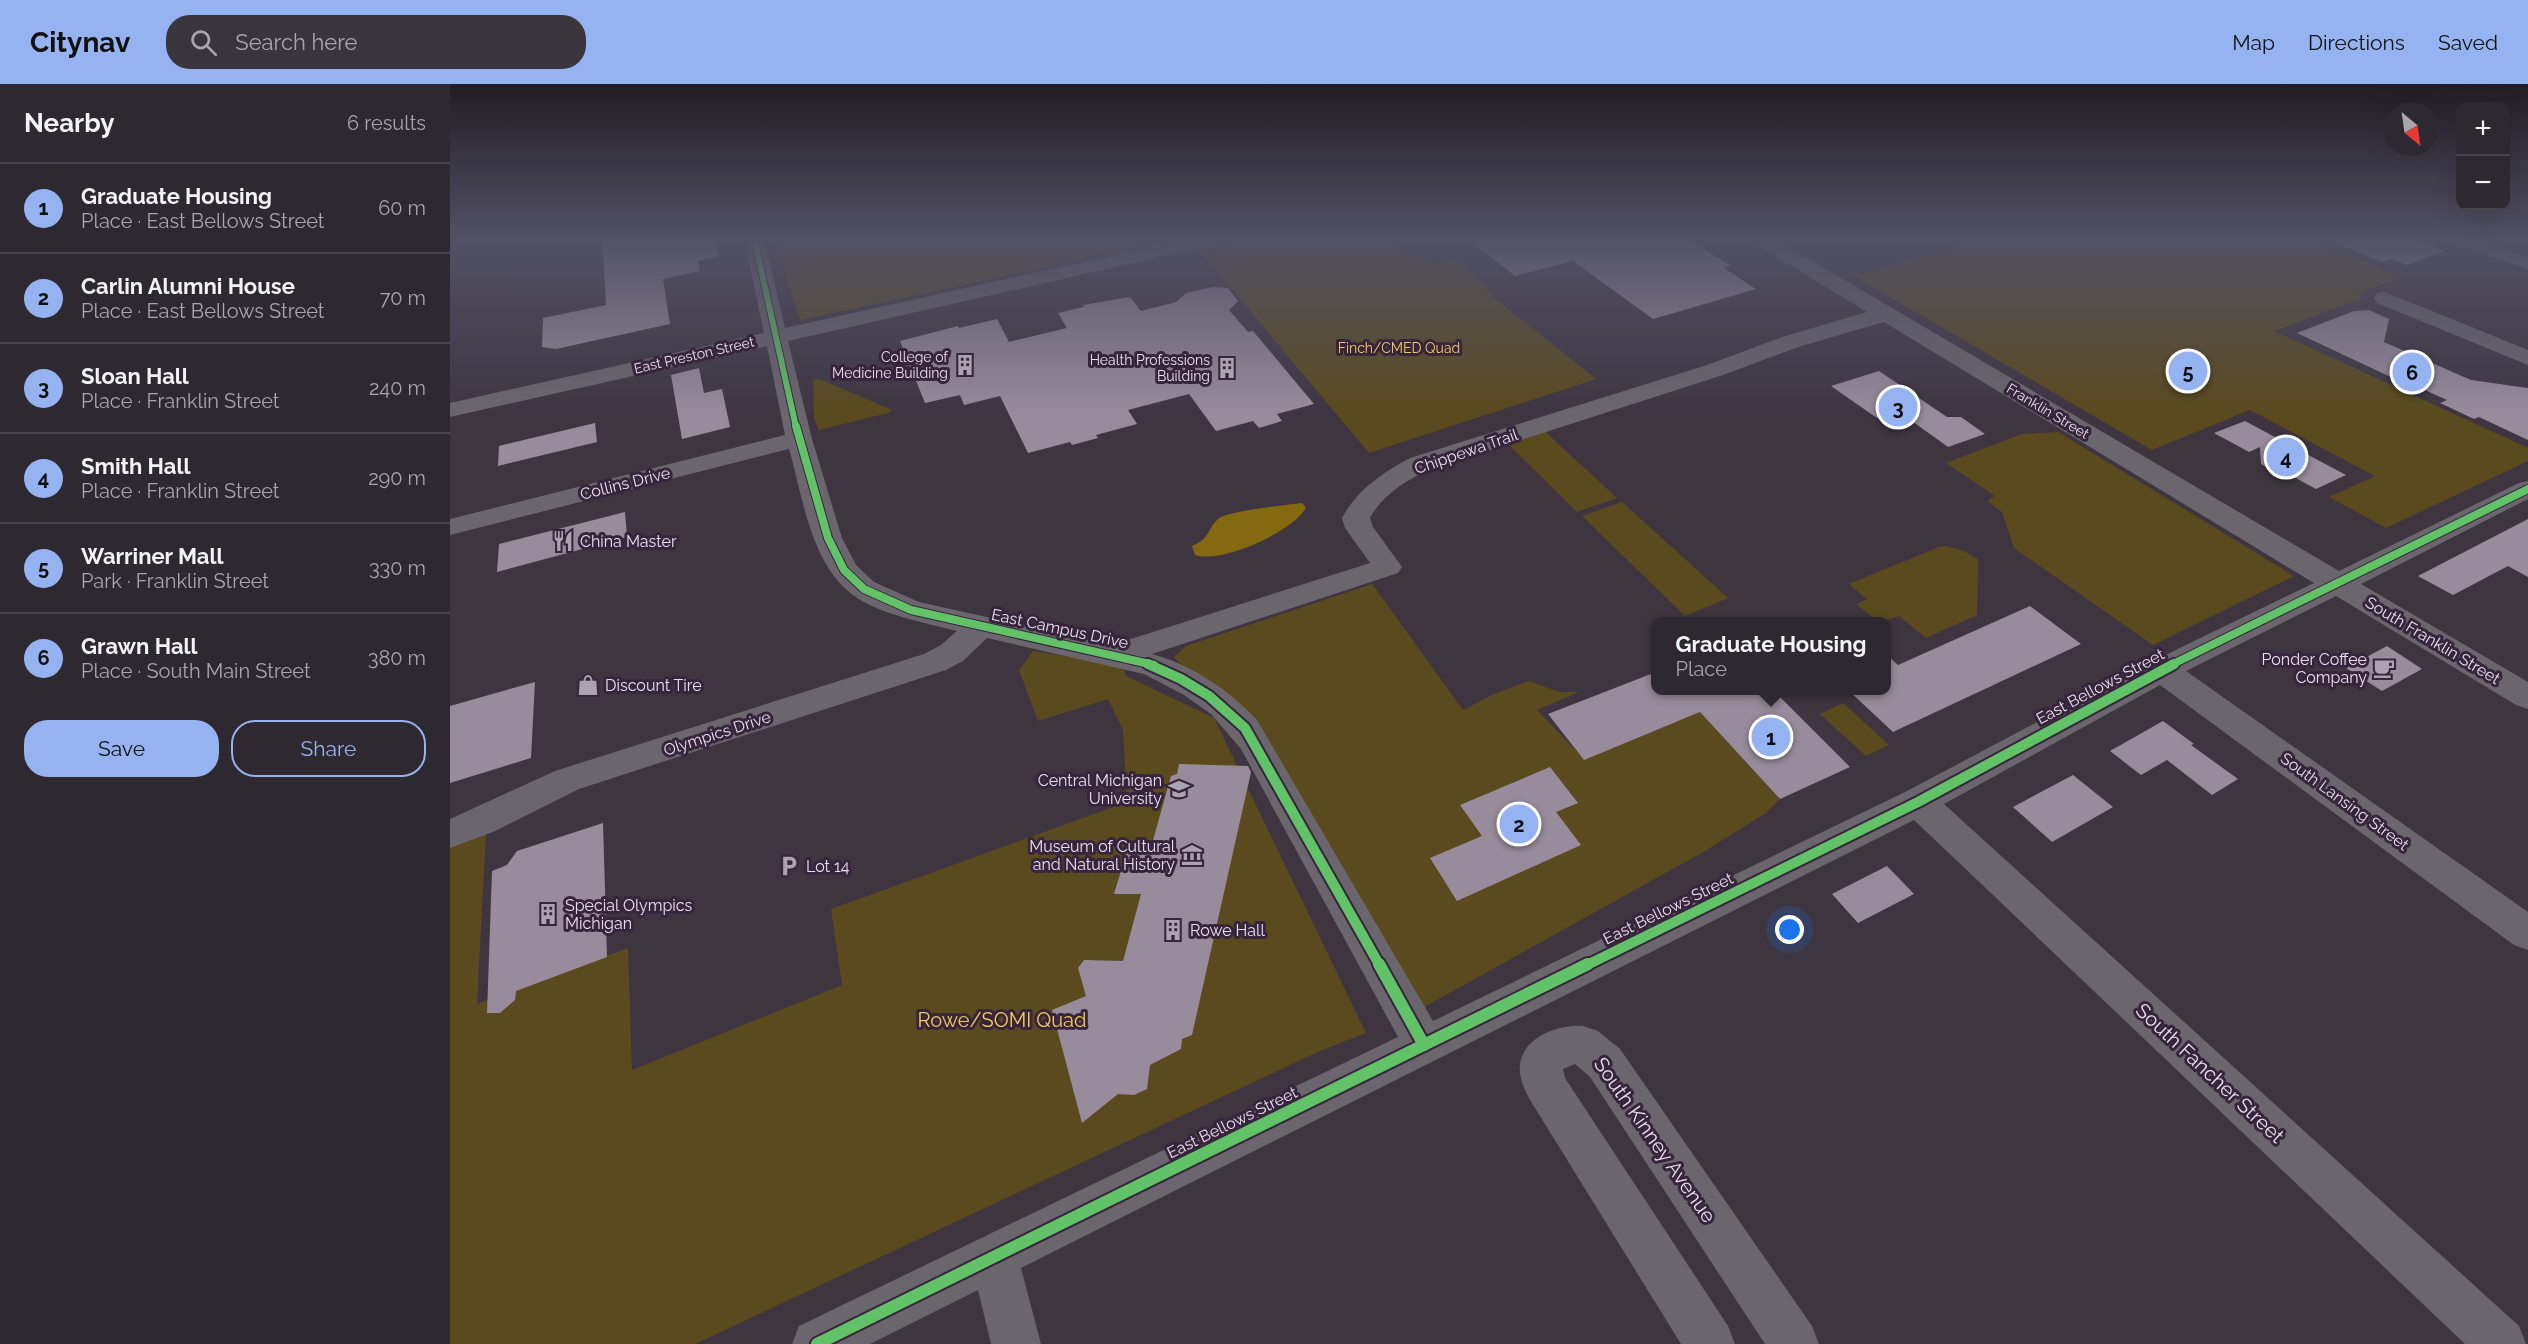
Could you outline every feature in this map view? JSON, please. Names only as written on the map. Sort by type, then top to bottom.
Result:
[{"type":"street","name":"East Campus Drive","points":[[768,297],[799,439],[828,538],[844,570],[864,589],[896,604],[980,627],[1153,665],[1175,676],[1223,707],[1247,730],[1424,1045]]},
{"type":"street","name":"East Preston Street","points":[[450,410],[956,297]]},
{"type":"street","name":"Franklin Street","points":[[1858,297],[2337,583]]},
{"type":"street","points":[[2385,298],[2528,357]]},
{"type":"street","name":"Chippewa Trail","points":[[1115,655],[1388,567],[1359,528],[1356,518],[1362,507],[1403,473],[1419,464],[1705,373],[1790,342],[1873,317],[1888,315]]},
{"type":"street","name":"Collins Drive","points":[[450,527],[799,439]]},
{"type":"street","name":"East Bellows Street","points":[[817,1344],[1918,802],[2162,670],[2526,492]]},
{"type":"street","name":"South Franklin Street","points":[[2337,583],[2528,697]]},
{"type":"street","name":"Olympics Drive","points":[[450,834],[493,818],[539,792],[567,780],[935,662],[952,653],[980,627]]},
{"type":"street","name":"South Lansing Street","points":[[2162,670],[2528,933]]},
{"type":"street","name":"South Fancher Street","points":[[1918,802],[2501,1344]]},
{"type":"street","name":"South Kinney Avenue","points":[[1710,1344],[1550,1093],[1541,1071],[1544,1058],[1549,1053],[1568,1045],[1583,1045],[1605,1063],[1794,1344]]},
{"type":"street","points":[[994,1256],[1016,1344]]},
{"type":"green space","points":[[793,297],[908,297],[800,320]]},
{"type":"green space","name":"Finch/CMED Quad","points":[[1238,297],[1494,297],[1596,379],[1369,453]]},
{"type":"green space","points":[[1890,297],[2361,297],[2363,298],[2274,331],[2528,448],[2528,461],[2386,528],[2329,497],[2375,476],[2250,410],[2152,450]]},
{"type":"green space","points":[[816,379],[892,410],[888,413],[819,430],[814,418],[813,381]]},
{"type":"green space","points":[[1545,431],[1617,498],[1577,512],[1507,443]]},
{"type":"green space","points":[[2058,432],[2294,576],[2153,645],[2014,548],[2002,512],[1987,501],[1995,496],[1946,463],[2022,434]]},
{"type":"green space","points":[[1622,502],[1728,598],[1685,616],[1582,516]]},
{"type":"green space","points":[[1946,546],[1964,551],[1978,559],[1977,615],[1926,638],[1899,616],[1891,619],[1891,617],[1873,617],[1856,604],[1867,599],[1849,584]]},
{"type":"green space","points":[[1372,584],[1463,710],[1494,694],[1529,681],[1559,692],[1579,692],[1537,710],[1584,759],[1700,712],[1780,799],[1766,813],[1705,851],[1408,1016],[1265,760],[1174,657],[1186,646]]},
{"type":"green space","name":"Rowe/SOMI Quad","points":[[1033,651],[1122,665],[1126,676],[1214,718],[1366,1033],[1322,1050],[695,1344],[450,1344],[450,847],[486,834],[477,1004],[628,948],[632,1070],[842,985],[831,909],[1127,802],[1123,730],[1108,699],[1038,721],[1019,670]]},
{"type":"green space","points":[[1843,703],[1889,745],[1866,756],[1820,714]]},
{"type":"shaded area","points":[[1302,503],[1306,508],[1298,517],[1272,536],[1222,555],[1207,557],[1195,555],[1192,546],[1202,541],[1214,523],[1223,516]]},
{"type":"building","points":[[606,297],[666,297],[670,324],[556,349],[542,347],[543,318],[606,305]]},
{"type":"building","name":"Health Professions Building","points":[[1130,297],[1141,311],[1176,302],[1182,297],[1235,297],[1238,301],[1229,310],[1248,332],[1253,331],[1314,404],[1277,414],[1282,421],[1259,428],[1253,421],[1216,431],[1189,394],[1128,410],[1137,424],[1096,435],[1098,438],[1072,445],[1070,442],[1028,453],[1000,396],[964,405],[960,395],[925,403],[900,341],[997,319],[1009,342],[1067,328],[1058,313],[1084,307],[1083,305]]},
{"type":"building","points":[[1622,297],[1729,297],[1653,319]]},
{"type":"building","points":[[2369,310],[2389,319],[2384,342],[2471,380],[2528,388],[2528,440],[2479,417],[2474,419],[2440,403],[2447,400],[2398,378],[2395,379],[2297,333],[2354,311]]},
{"type":"building","points":[[699,368],[704,393],[722,389],[730,427],[682,439],[671,375]]},
{"type":"building","points":[[1879,371],[1947,417],[1961,417],[1985,434],[1948,447],[1898,411],[1877,418],[1831,386]]},
{"type":"building","points":[[2245,421],[2346,475],[2316,489],[2288,474],[2276,473],[2261,464],[2260,447],[2249,452],[2214,433]]},
{"type":"building","points":[[595,423],[597,442],[498,466],[499,446]]},
{"type":"building","name":"China Master","points":[[625,512],[627,537],[497,572],[499,544]]},
{"type":"building","points":[[2528,519],[2528,577],[2508,566],[2453,595],[2418,576]]},
{"type":"building","points":[[2030,606],[2081,644],[1893,732],[1853,695],[1891,695],[1891,659],[1898,665]]},
{"type":"building","name":"Ponder Coffee Company","points":[[2387,646],[2422,669],[2382,691],[2346,668]]},
{"type":"building","points":[[1651,674],[1651,695],[1778,695],[1850,767],[1780,799],[1700,712],[1584,760],[1548,714]]},
{"type":"building","points":[[535,682],[531,758],[450,783],[450,706]]},
{"type":"building","points":[[2163,721],[2194,744],[2191,745],[2238,779],[2212,795],[2167,760],[2141,775],[2110,751]]},
{"type":"building","name":"Rowe Hall","points":[[1179,764],[1248,766],[1251,772],[1192,1035],[1182,1039],[1181,1049],[1150,1065],[1147,1089],[1134,1095],[1118,1094],[1082,1123],[1052,1010],[1086,996],[1078,968],[1084,960],[1123,961],[1141,894],[1114,894],[1127,851],[1150,851],[1171,776],[1177,774]]},
{"type":"building","points":[[1550,767],[1578,803],[1556,812],[1581,845],[1457,901],[1430,858],[1482,836],[1460,805]]},
{"type":"building","points":[[2073,775],[2113,807],[2052,842],[2013,807]]},
{"type":"building","name":"Special Olympics Michigan","points":[[603,823],[607,957],[516,991],[515,1000],[500,1013],[487,1013],[492,871],[507,865],[517,851]]},
{"type":"building","points":[[1887,866],[1914,894],[1858,923],[1832,894]]},
{"type":"cycle path","points":[[767,297],[799,439],[828,538],[844,570],[864,589],[911,610],[1153,665],[1195,687],[1222,706],[1245,728],[1254,741],[1424,1045]]},
{"type":"cycle path","points":[[817,1344],[1918,802],[2162,670],[2528,489]]},
{"type":"place","name":"College of Medicine Building","points":[[965,365]]},
{"type":"place","name":"Health Professions Building","points":[[1227,368]]},
{"type":"place","name":"Warriner Mall","points":[[2188,371]]},
{"type":"place","name":"Grawn Hall","points":[[2412,372]]},
{"type":"place","name":"Sloan Hall","points":[[1898,407]]},
{"type":"place","name":"Smith Hall","points":[[2286,457]]},
{"type":"place","name":"China Master","points":[[563,541]]},
{"type":"place","name":"Ponder Coffee Company","points":[[2384,668]]},
{"type":"place","name":"Discount Tire","points":[[588,685]]},
{"type":"place","name":"Graduate Housing","points":[[1771,737]]},
{"type":"place","name":"Central Michigan University","points":[[1179,789]]},
{"type":"place","name":"Carlin Alumni House","points":[[1519,824]]},
{"type":"place","name":"Museum of Cultural and Natural History","points":[[1192,855]]},
{"type":"place","name":"Lot 14","points":[[789,866]]},
{"type":"place","name":"Special Olympics Michigan","points":[[548,914]]},
{"type":"place","name":"Rowe Hall","points":[[1173,930]]}]
